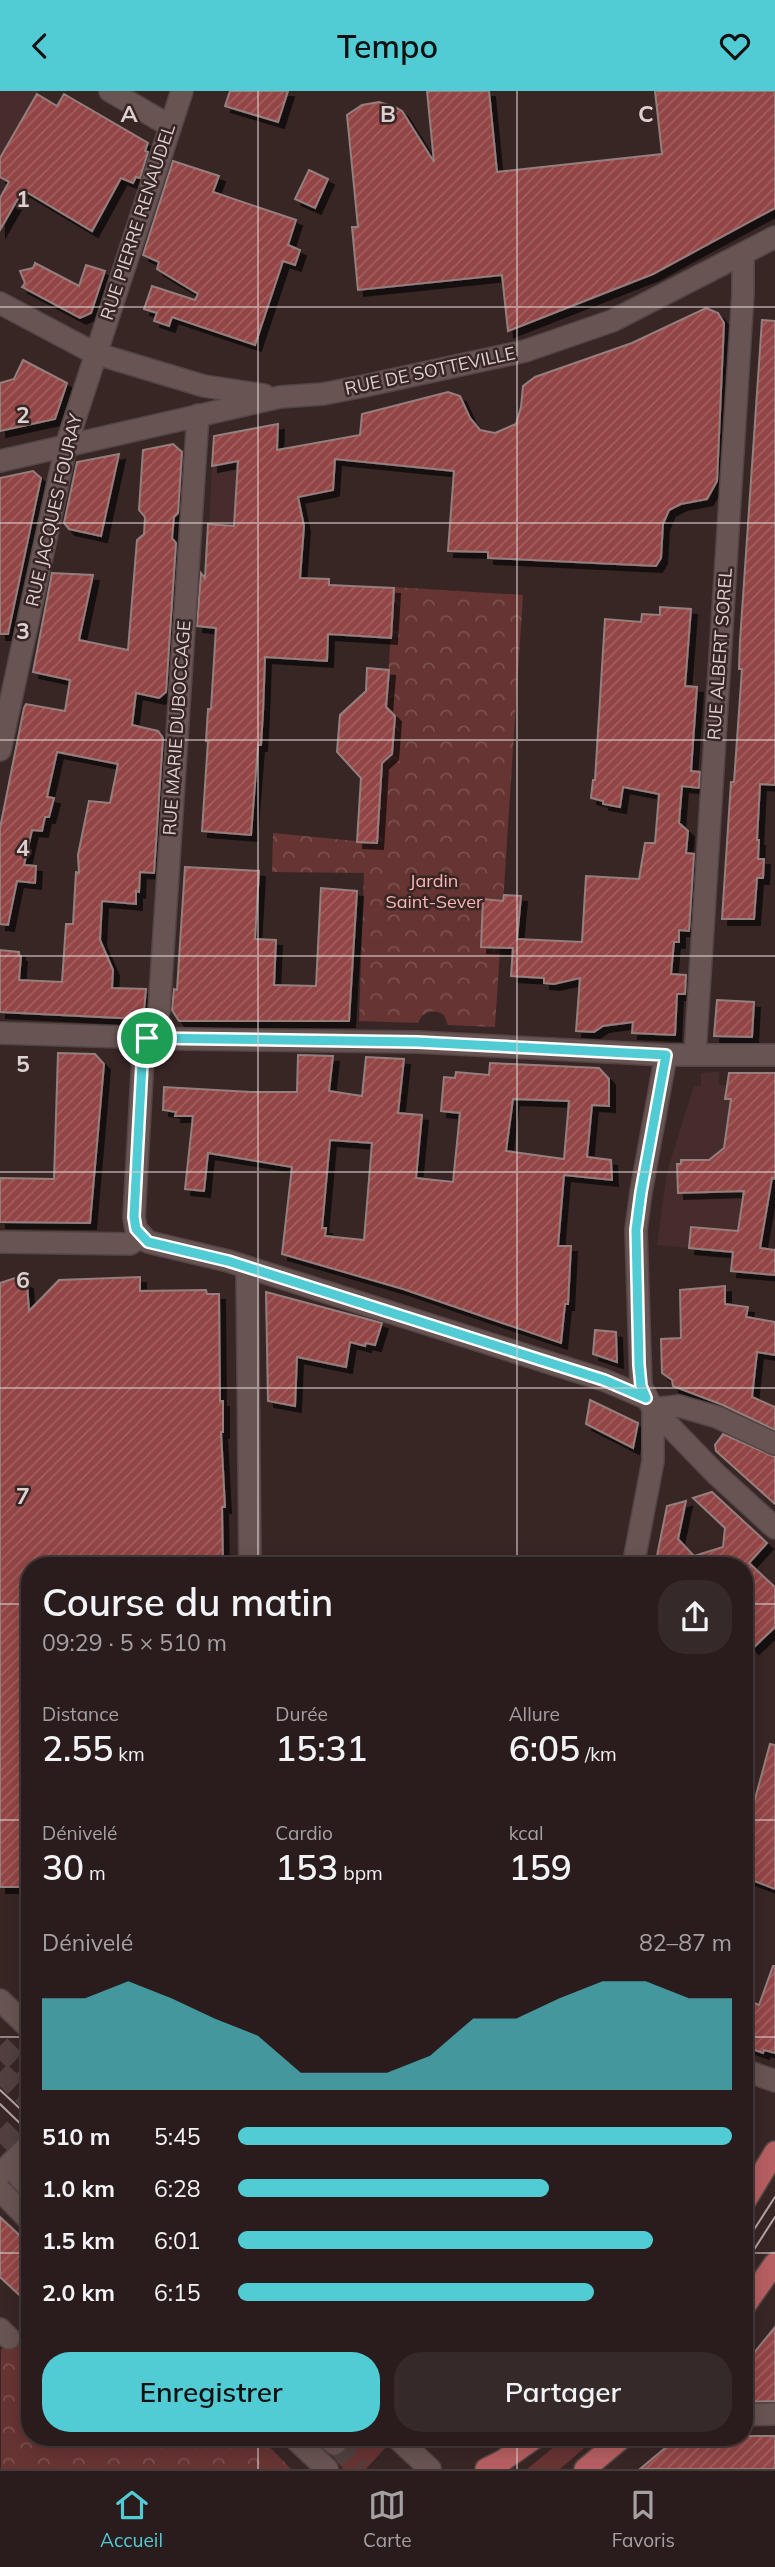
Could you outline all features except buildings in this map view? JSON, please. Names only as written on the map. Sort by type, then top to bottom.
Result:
[{"type":"main road","points":[[753,2188],[775,2152]]},
{"type":"main road","points":[[753,2294],[775,2263]]},
{"type":"main road","points":[[486,2469],[524,2446]]},
{"type":"main road","points":[[585,2469],[612,2446]]},
{"type":"street","points":[[110,91],[170,126]]},
{"type":"street","name":"RUE PIERRE RENAUDEL","points":[[94,353],[182,91]]},
{"type":"street","name":"RUE DE SOTTEVILLE","points":[[0,461],[280,397],[323,394],[525,351],[612,321],[775,237]]},
{"type":"street","name":"RUE ALBERT SOREL","points":[[695,1054],[743,293],[743,254]]},
{"type":"street","points":[[0,303],[94,353],[204,386],[280,397]]},
{"type":"street","name":"RUE JACQUES FOURAY","points":[[0,750],[7,684],[66,446],[94,353]]},
{"type":"street","points":[[198,415],[229,391]]},
{"type":"street","name":"RUE MARIE DUBOCCAGE","points":[[141,1237],[134,1217],[142,1064],[147,1038],[159,1011],[198,415]]},
{"type":"street","points":[[0,1033],[417,1042],[666,1055],[775,1055]]},
{"type":"street","points":[[635,1557],[651,1471],[649,1404],[641,1386],[639,1365],[636,1230],[666,1055]]},
{"type":"street","points":[[0,1242],[130,1244],[141,1237],[148,1242],[247,1267],[604,1380],[649,1404],[716,1474],[775,1528]]},
{"type":"street","points":[[247,1267],[250,1557]]},
{"type":"street","points":[[649,1404],[679,1406],[717,1416],[775,1444]]},
{"type":"street","points":[[0,2000],[21,2020]]},
{"type":"street","points":[[753,2073],[775,2081]]},
{"type":"street","points":[[0,2190],[21,2212]]},
{"type":"street","points":[[753,2415],[775,2414]]},
{"type":"street","points":[[303,2446],[327,2469]]},
{"type":"street","points":[[406,2446],[430,2469]]},
{"type":"shaded area","points":[[0,91],[39,91],[0,158]]},
{"type":"shaded area","points":[[278,424],[270,558],[217,525],[209,524],[214,436]]},
{"type":"shaded area","points":[[719,1072],[719,1085],[733,1086],[759,1100],[735,1252],[657,1245],[667,1172],[694,1086],[701,1086],[701,1073]]},
{"type":"green space","name":"Jardin Saint-Sever","points":[[394,587],[523,595],[495,1027],[448,1025],[444,1015],[432,1012],[422,1016],[418,1023],[359,1021],[364,873],[272,872],[273,833],[377,843]]},
{"type":"green space","points":[[21,2330],[21,2446],[269,2446],[291,2469],[1,2469],[1,2350]]},
{"type":"green space","points":[[325,2446],[386,2447],[366,2469],[343,2469]]},
{"type":"green space","points":[[555,2446],[587,2446],[560,2469],[527,2469]]},
{"type":"tunnel","points":[[0,2046],[21,2066]]},
{"type":"tunnel","points":[[0,2072],[21,2092]]},
{"type":"tunnel","points":[[0,2129],[21,2149]]},
{"type":"tunnel","points":[[337,2446],[359,2469]]},
{"type":"tram line","points":[[0,2090],[21,2110]]},
{"type":"tram line","points":[[0,2104],[21,2124]]},
{"type":"tram line","points":[[753,2231],[775,2197]]},
{"type":"tram line","points":[[753,2251],[775,2217]]},
{"type":"route","points":[[147,1038],[417,1042],[666,1055],[636,1230],[639,1365],[641,1386],[646,1398],[604,1380],[247,1267],[148,1242],[141,1237],[134,1217],[142,1057],[147,1038]]}]
